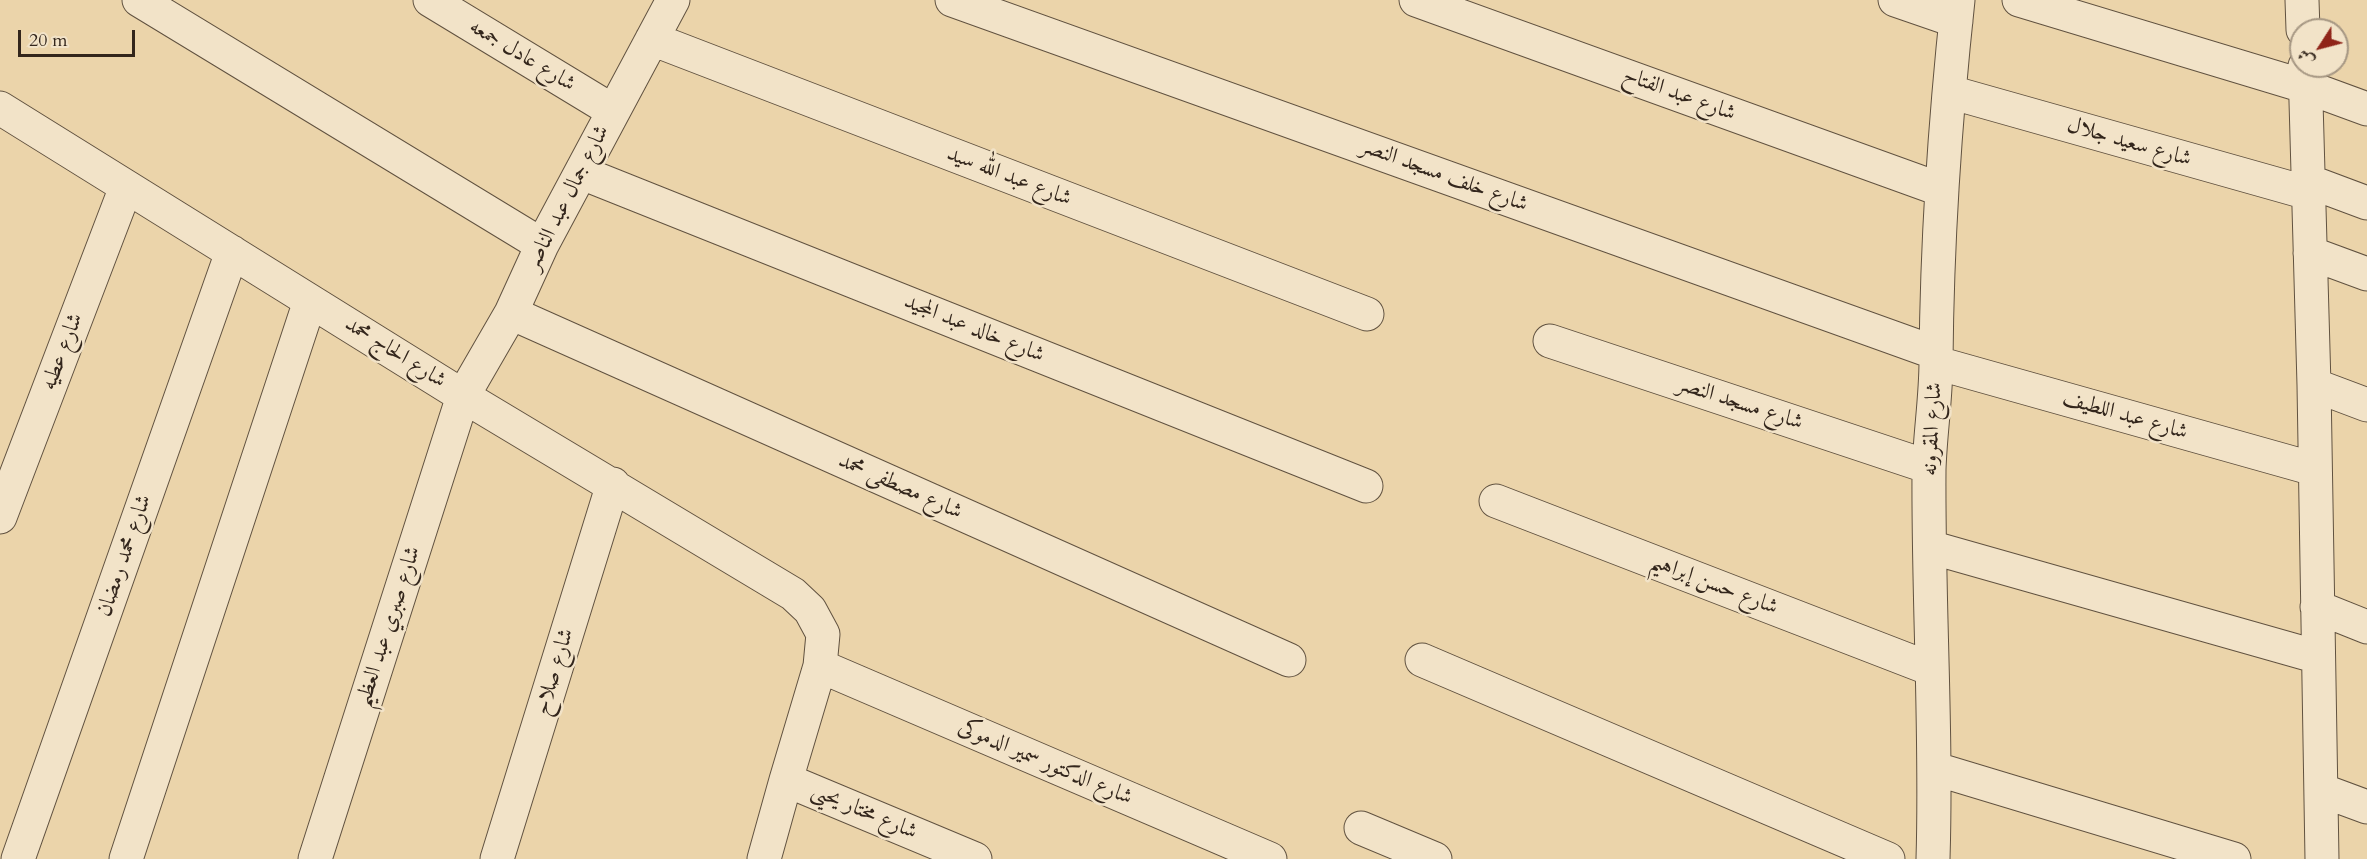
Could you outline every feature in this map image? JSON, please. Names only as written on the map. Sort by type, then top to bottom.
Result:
[{"type":"street","points":[[139,0],[542,245]]},
{"type":"street","name":"شارع عادل جمعه","points":[[430,0],[613,111]]},
{"type":"street","name":"شارع جمال عبد الناصر","points":[[463,396],[511,313],[542,245],[673,0]]},
{"type":"street","name":"شارع خلف مسجد النصر","points":[[952,0],[1936,358]]},
{"type":"street","name":"شارع عبد الفتاح","points":[[1416,0],[1942,190]]},
{"type":"street","points":[[1895,0],[1957,11]]},
{"type":"street","points":[[2019,0],[2289,71]]},
{"type":"street","points":[[2302,0],[2303,18]]},
{"type":"street","name":"شارع المقرونه","points":[[1933,859],[1936,769],[1931,669],[1929,467],[1936,358],[1942,190],[1957,11]]},
{"type":"street","name":"شارع عبد الله سيد","points":[[652,39],[1367,314]]},
{"type":"street","points":[[2306,78],[2322,859]]},
{"type":"street","points":[[2310,78],[2367,108]]},
{"type":"street","name":"شارع سعيد جلال","points":[[1950,92],[2367,203]]},
{"type":"street","name":"شارع الحاج محمد","points":[[2,116],[126,187],[463,396],[793,594],[810,610],[823,634],[820,666],[764,859]]},
{"type":"street","name":"شارع خالد عبد المجيد","points":[[582,172],[1366,486]]},
{"type":"street","name":"شارع عطيه","points":[[0,517],[126,187]]},
{"type":"street","name":"شارع محمد رمضان","points":[[18,859],[232,252]]},
{"type":"street","points":[[2310,253],[2367,274]]},
{"type":"street","points":[[126,859],[310,301]]},
{"type":"street","name":"شارع مصطفى محمد","points":[[511,313],[1288,660]]},
{"type":"street","name":"شارع مسجد النصر","points":[[1550,341],[1929,467]]},
{"type":"street","name":"شارع عبد اللطيف","points":[[1936,358],[2314,469]]},
{"type":"street","points":[[2314,385],[2367,405]]},
{"type":"street","name":"شارع صبري عبد العظيم","points":[[315,859],[463,396]]},
{"type":"street","name":"شارع صلاح","points":[[496,859],[613,484]]},
{"type":"street","name":"شارع حسن إبراهيم","points":[[1496,501],[1931,669]]},
{"type":"street","points":[[1930,547],[2318,657]]},
{"type":"street","points":[[2317,607],[2367,627]]},
{"type":"street","points":[[1422,660],[1888,859]]},
{"type":"street","name":"شارع الدكتور سمير الدموكى","points":[[820,666],[1270,859]]},
{"type":"street","points":[[1936,769],[2234,859]]},
{"type":"street","name":"شارع مختار يحيى","points":[[786,780],[975,859]]},
{"type":"street","points":[[2321,790],[2367,807]]},
{"type":"street","points":[[1361,828],[1436,859]]}]
